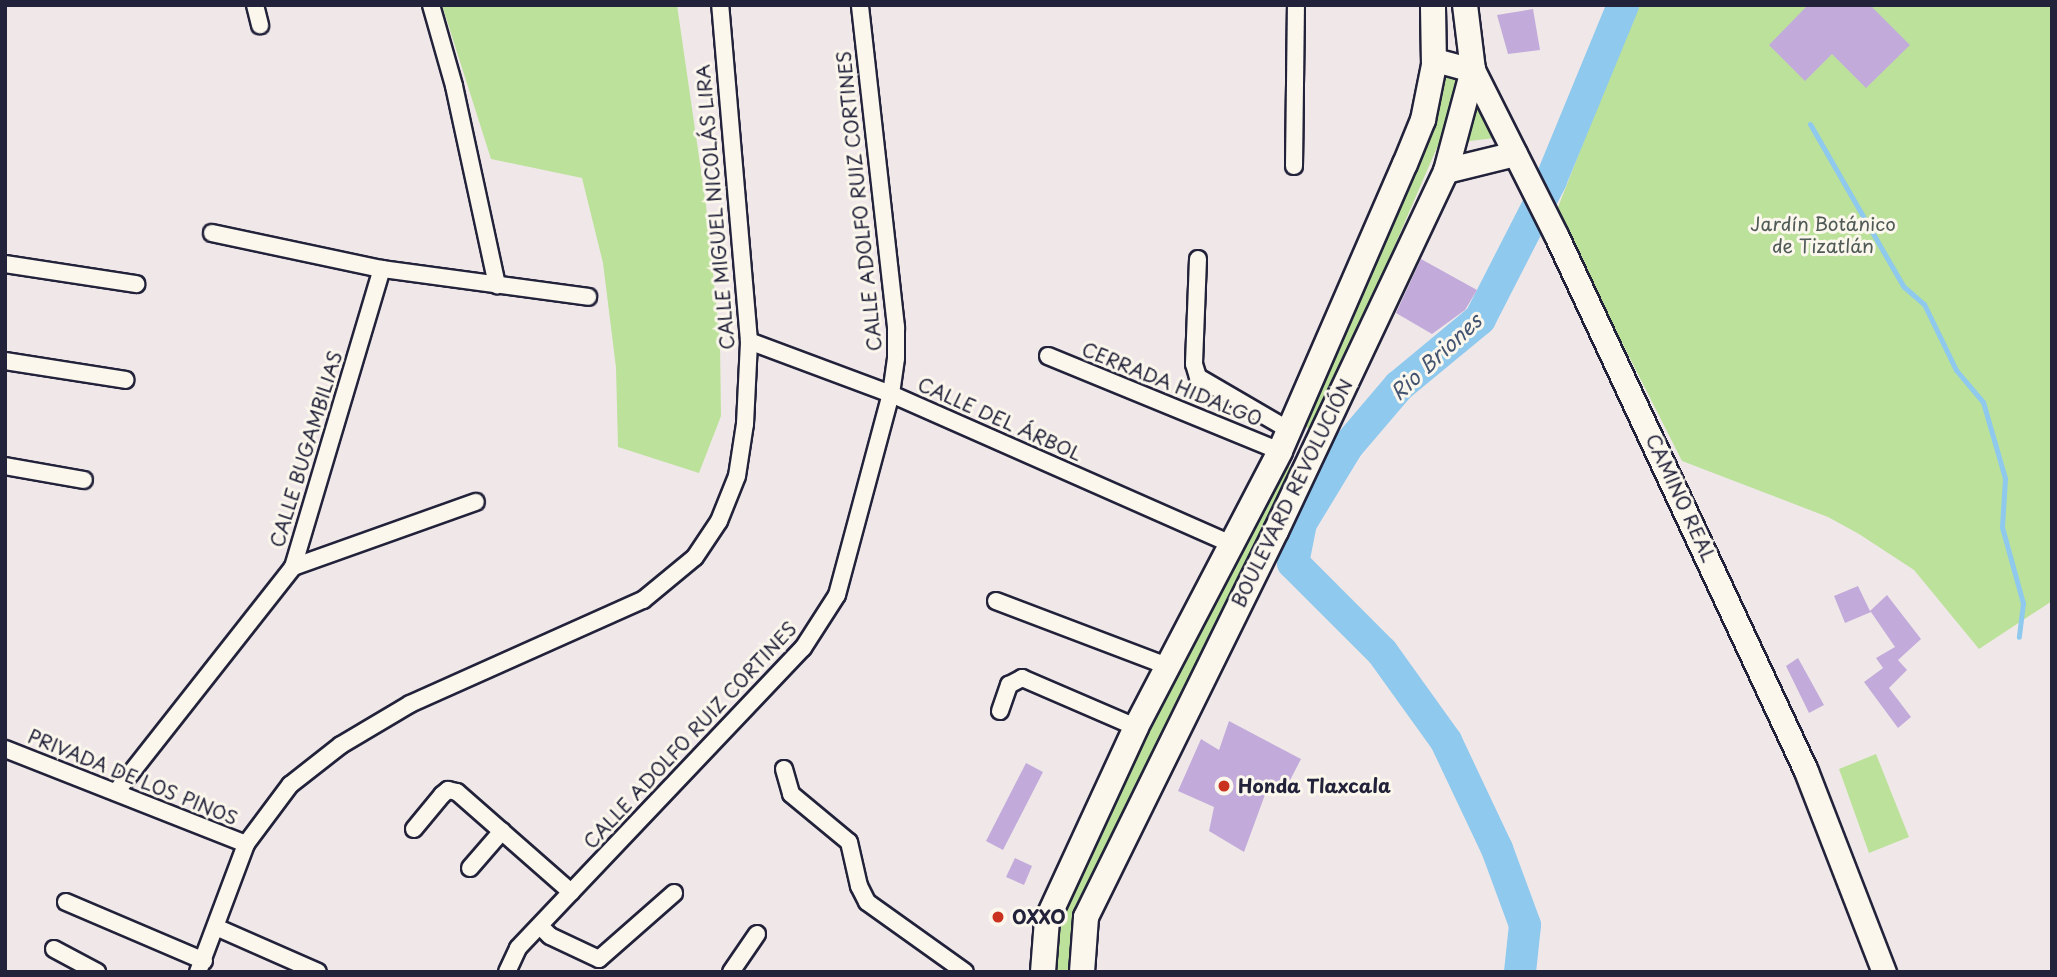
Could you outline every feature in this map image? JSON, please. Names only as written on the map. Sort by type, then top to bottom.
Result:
[{"type":"main road","name":"BOULEVARD REVOLUCIÓN","points":[[1043,972],[1047,920],[1136,727],[1285,441],[1423,120],[1435,60],[1433,5]]},
{"type":"main road","name":"BOULEVARD REVOLUCIÓN","points":[[1082,972],[1086,917],[1276,531],[1446,171],[1473,71],[1465,5]]},
{"type":"main road","points":[[1435,60],[1473,71]]},
{"type":"main road","name":"CAMINO REAL","points":[[1473,71],[1556,235],[1806,771],[1884,972]]},
{"type":"main road","points":[[1446,171],[1515,154]]},
{"type":"street","points":[[255,5],[260,25]]},
{"type":"street","points":[[431,5],[454,86],[497,285]]},
{"type":"street","name":"CALLE MIGUEL NICOLÁS LIRA","points":[[201,966],[218,928],[246,844],[290,785],[341,745],[410,704],[643,600],[695,556],[719,521],[737,476],[745,424],[749,341],[720,5]]},
{"type":"street","name":"CALLE ADOLFO RUIZ CORTINES","points":[[507,972],[518,948],[825,620],[837,595],[891,394],[896,327],[860,5]]},
{"type":"street","points":[[1294,166],[1296,5]]},
{"type":"street","points":[[212,233],[382,270],[588,297]]},
{"type":"street","name":"CERRADA HIDALGO","points":[[1198,259],[1194,365],[1198,377],[1285,441]]},
{"type":"street","points":[[5,264],[136,284]]},
{"type":"street","name":"CALLE BUGAMBILIAS","points":[[116,792],[293,567],[382,270]]},
{"type":"street","name":"CALLE DEL ÁRBOL","points":[[749,341],[891,394],[1231,544]]},
{"type":"street","name":"CERRADA HIDALGO","points":[[1048,356],[1285,441]]},
{"type":"street","points":[[5,361],[125,380]]},
{"type":"street","points":[[5,466],[84,480]]},
{"type":"street","points":[[293,567],[476,502]]},
{"type":"street","points":[[996,601],[1167,666]]},
{"type":"street","points":[[1000,710],[1009,685],[1022,678],[1136,727]]},
{"type":"street","name":"PRIVADA DE LOS PINOS","points":[[5,749],[246,844]]},
{"type":"street","points":[[784,769],[791,794],[849,842],[856,855],[859,886],[867,902],[946,968],[965,972]]},
{"type":"street","points":[[414,829],[448,790],[457,792],[571,892]]},
{"type":"street","points":[[470,869],[502,831]]},
{"type":"street","points":[[540,926],[550,936],[599,959],[674,893]]},
{"type":"street","points":[[66,902],[201,966]]},
{"type":"street","points":[[218,928],[318,972]]},
{"type":"street","points":[[731,972],[757,934]]},
{"type":"street","points":[[54,949],[97,972]]},
{"type":"green space","points":[[442,5],[677,5],[706,205],[720,341],[721,416],[699,473],[618,447],[616,368],[603,263],[582,178],[491,159]]},
{"type":"green space","name":"Jardín Botánico de Tizatlán","points":[[1637,5],[2052,5],[2052,601],[1979,649],[1914,570],[1859,534],[1828,517],[1682,461],[1570,240],[1553,220]]},
{"type":"green space","points":[[1439,69],[1462,76],[1445,129],[1315,430],[1296,424]]},
{"type":"green space","points":[[1473,94],[1495,138],[1461,142]]},
{"type":"green space","points":[[1280,462],[1297,471],[1072,972],[1055,972],[1059,913],[1145,727]]},
{"type":"green space","points":[[1876,754],[1909,837],[1869,853],[1839,769]]},
{"type":"building","points":[[1808,5],[1870,5],[1910,45],[1866,88],[1832,54],[1805,81],[1769,45]]},
{"type":"building","points":[[1533,9],[1540,50],[1508,54],[1497,15]]},
{"type":"building","points":[[1421,259],[1477,290],[1465,310],[1432,334],[1396,313]]},
{"type":"building","points":[[1858,586],[1870,611],[1887,595],[1921,639],[1898,660],[1907,670],[1889,688],[1911,717],[1898,728],[1864,682],[1883,668],[1876,658],[1895,647],[1871,612],[1845,623],[1834,596]]},
{"type":"building","points":[[1798,658],[1824,705],[1809,713],[1786,666]]},
{"type":"building","name":"Honda Tlaxcala","points":[[1229,721],[1301,759],[1285,790],[1270,781],[1244,852],[1209,831],[1214,807],[1178,791],[1201,739],[1219,750]]},
{"type":"building","points":[[1026,763],[1043,772],[1003,850],[986,841]]},
{"type":"building","points":[[1015,858],[1032,866],[1024,885],[1006,877]]},
{"type":"waterway","name":"Rio Briones","points":[[1520,972],[1525,925],[1497,849],[1446,741],[1382,652],[1293,563],[1301,523],[1347,447],[1399,386],[1480,319],[1551,180],[1623,5]]},
{"type":"waterway","points":[[1810,124],[1903,286],[1924,304],[1956,370],[1983,402],[2005,478],[2002,527],[2023,603],[2019,637]]},
{"type":"place","name":"Honda Tlaxcala","points":[[1224,786]]},
{"type":"place","name":"OXXO","points":[[998,917]]}]
